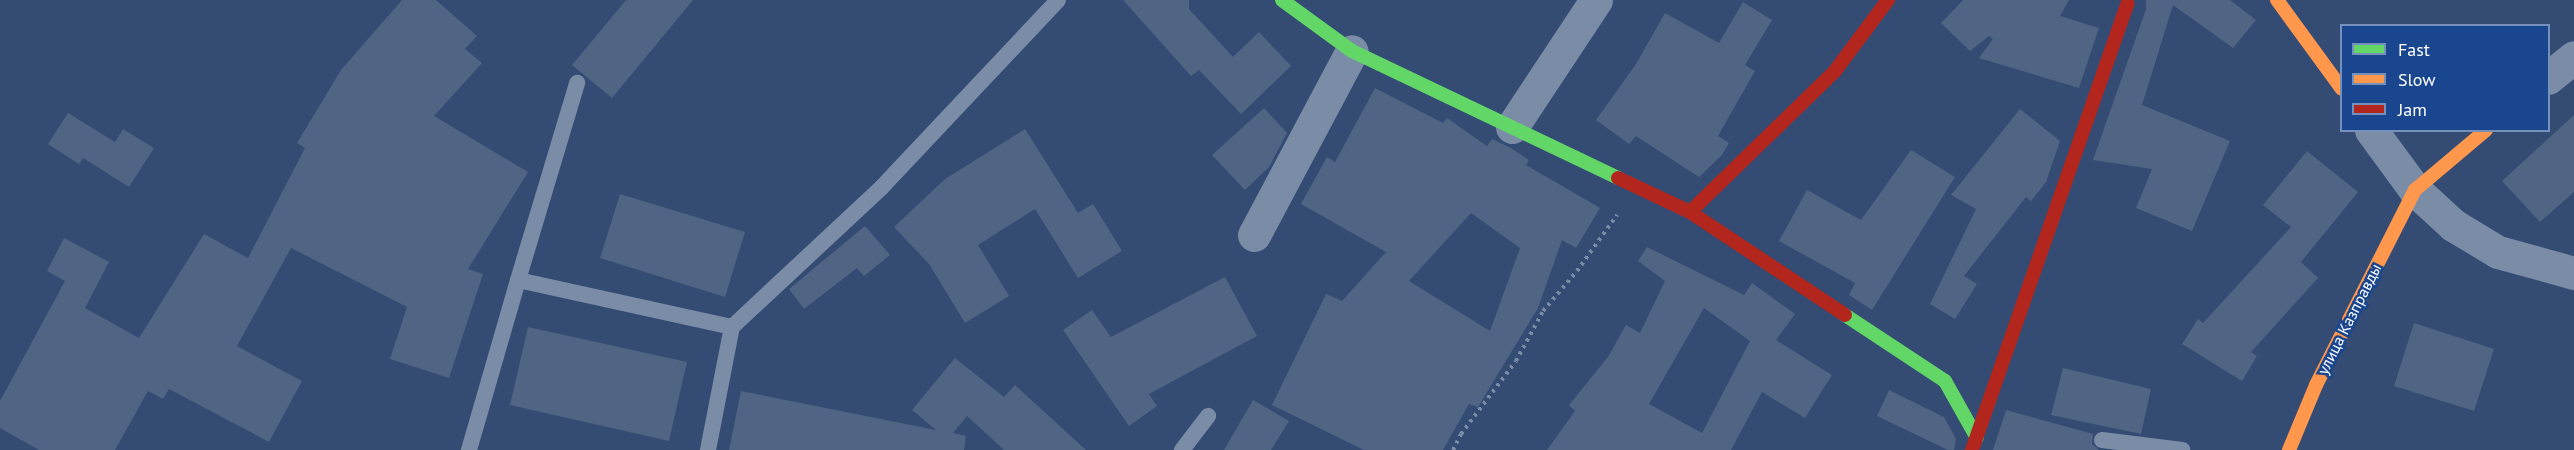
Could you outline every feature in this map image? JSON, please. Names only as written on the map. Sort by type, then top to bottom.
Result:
[{"type":"street","points":[[1282,0],[1352,51],[1690,212],[1945,381],[1974,444]]},
{"type":"street","points":[[1512,127],[1596,0]]},
{"type":"street","points":[[1690,212],[1835,71],[1888,0]]},
{"type":"street","points":[[2277,0],[2340,86]]},
{"type":"street","points":[[1974,444],[2128,3]]},
{"type":"street","points":[[1254,235],[1352,51]]},
{"type":"street","points":[[2550,76],[2574,57]]},
{"type":"street","points":[[2372,132],[2415,190],[2453,225],[2498,252],[2574,273]]},
{"type":"street","name":"улица Казправды","points":[[2289,450],[2316,385],[2415,190],[2484,132]]},
{"type":"lane","points":[[708,450],[732,327],[881,188],[1058,0]]},
{"type":"lane","points":[[469,450],[577,84]]},
{"type":"lane","points":[[518,280],[732,327]]},
{"type":"lane","points":[[1182,450],[1208,416]]},
{"type":"lane","points":[[2102,440],[2182,450]]},
{"type":"path","points":[[1453,450],[1461,434],[1516,361],[1543,311],[1577,271],[1635,186]]},
{"type":"building","points":[[402,0],[436,0],[477,36],[465,49],[482,63],[434,116],[528,172],[468,269],[483,274],[449,378],[390,359],[407,307],[291,248],[237,346],[302,381],[269,442],[169,389],[163,399],[148,391],[115,450],[39,450],[0,428],[0,401],[65,281],[47,271],[64,238],[109,262],[85,308],[139,338],[204,234],[248,258],[305,148],[297,143],[341,70]]},
{"type":"building","points":[[626,0],[693,0],[612,98],[572,65]]},
{"type":"building","points":[[1123,0],[1189,0],[1189,9],[1233,57],[1259,32],[1291,66],[1241,114],[1199,70],[1191,76]]},
{"type":"building","points":[[1963,0],[2069,0],[2060,16],[2099,28],[2079,88],[1979,58],[1993,39],[1989,36],[1970,51],[1941,23]]},
{"type":"building","points":[[2146,0],[2230,0],[2256,20],[2233,48],[2173,5],[2142,105],[2230,141],[2192,231],[2136,208],[2152,169],[2093,160],[2146,9]]},
{"type":"building","points":[[1743,2],[1772,20],[1745,65],[1755,71],[1718,136],[1729,143],[1722,155],[1699,177],[1636,136],[1629,144],[1596,120],[1636,64],[1665,13],[1719,43]]},
{"type":"building","points":[[1375,88],[1443,123],[1447,118],[1487,146],[1492,139],[1511,148],[1529,160],[1526,165],[1600,208],[1576,248],[1562,240],[1538,308],[1478,407],[1469,404],[1443,450],[1364,450],[1272,405],[1326,294],[1342,301],[1386,252],[1301,204],[1327,157],[1335,162]],"holes":[[[1471,213],[1520,248],[1490,331],[1409,281]]]},
{"type":"building","points":[[1264,108],[1287,133],[1269,167],[1245,190],[1212,155]]},
{"type":"building","points":[[2020,109],[2060,141],[2046,182],[2031,201],[2026,197],[1964,276],[1977,284],[1955,319],[1930,304],[1976,209],[1951,195]]},
{"type":"building","points":[[68,113],[115,142],[123,129],[154,148],[129,187],[83,158],[79,164],[48,144]]},
{"type":"building","points":[[2574,115],[2574,192],[2540,222],[2502,181]]},
{"type":"building","points":[[1025,129],[1078,213],[1093,204],[1122,251],[1078,278],[1035,209],[978,245],[1009,296],[965,323],[929,264],[894,227],[945,179]]},
{"type":"building","points":[[1911,150],[1955,177],[1872,310],[1849,295],[1855,283],[1779,241],[1807,190],[1861,220]]},
{"type":"building","points":[[2307,151],[2358,192],[2301,262],[2318,278],[2251,352],[2257,356],[2242,381],[2182,344],[2198,319],[2203,323],[2291,227],[2263,205]]},
{"type":"building","points":[[620,194],[745,232],[725,297],[600,258]]},
{"type":"building","points":[[865,226],[890,255],[864,276],[857,268],[804,309],[789,289]]},
{"type":"building","points":[[1647,247],[1744,295],[1752,283],[1795,314],[1776,340],[1832,375],[1805,418],[1762,392],[1731,450],[1547,450],[1575,411],[1569,405],[1608,357],[1626,325],[1640,333],[1665,281],[1638,261]],"holes":[[[1704,308],[1750,341],[1702,433],[1649,404]]]},
{"type":"building","points":[[1225,277],[1257,336],[1149,394],[1157,406],[1129,426],[1063,330],[1092,310],[1111,337]]},
{"type":"building","points":[[2414,323],[2494,349],[2474,411],[2394,386]]},
{"type":"building","points":[[528,327],[687,362],[669,441],[510,405]]},
{"type":"building","points":[[955,358],[1004,397],[1015,385],[1086,450],[1004,450],[967,416],[953,433],[966,436],[964,450],[729,450],[741,391],[936,430],[912,410]]},
{"type":"building","points":[[2063,368],[2151,389],[2141,434],[2051,415]]},
{"type":"building","points":[[1889,390],[1944,417],[1956,439],[1954,450],[1948,450],[1877,416]]},
{"type":"building","points":[[1253,400],[1289,421],[1271,450],[1224,450]]},
{"type":"building","points":[[2006,410],[2093,434],[2092,444],[2099,450],[1993,450]]},
{"type":"traffic: fast","points":[[1282,0],[1352,51],[1618,178]]},
{"type":"traffic: fast","points":[[1845,315],[1945,381],[1977,438]]},
{"type":"traffic: slow","points":[[2277,0],[2340,86]]},
{"type":"traffic: slow","points":[[2289,450],[2316,385],[2415,190],[2484,132]]},
{"type":"traffic: jam","points":[[1690,212],[1835,71],[1888,0]]},
{"type":"traffic: jam","points":[[1972,450],[2128,3]]},
{"type":"traffic: jam","points":[[1618,178],[1690,212],[1845,315]]}]
